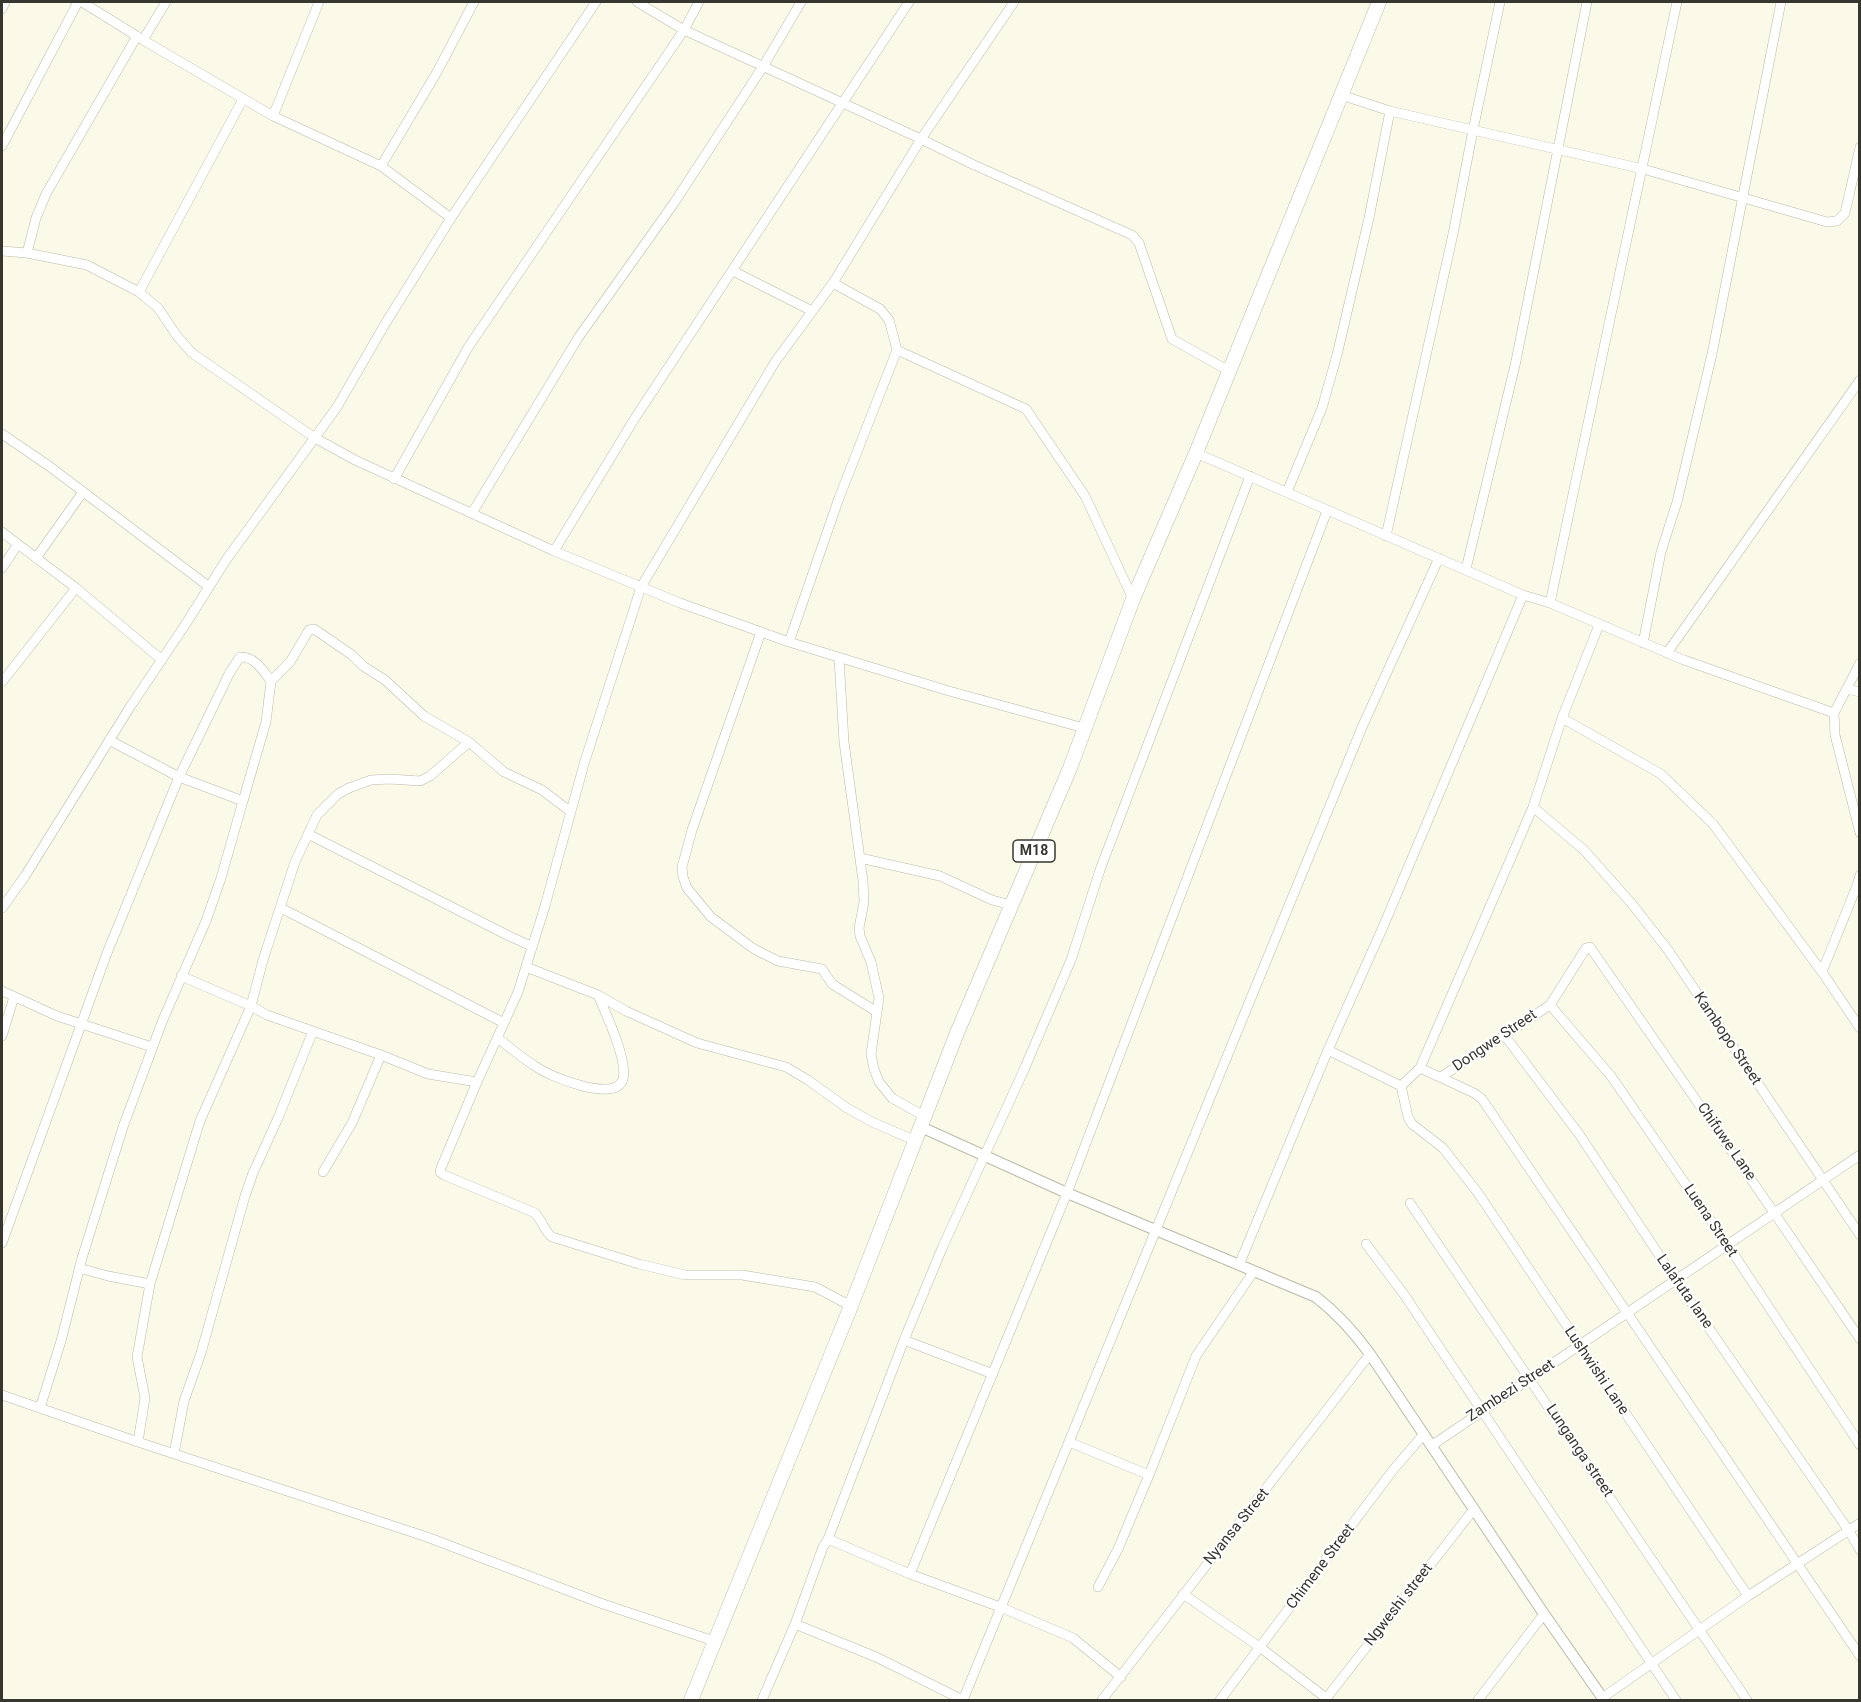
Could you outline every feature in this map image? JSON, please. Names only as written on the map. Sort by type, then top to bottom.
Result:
[{"type":"main road","name":"M18","points":[[691,1701],[851,1306],[920,1128],[1070,768],[1134,599],[1196,453],[1379,2]]},
{"type":"street","points":[[2,9],[5,2]]},
{"type":"street","points":[[2,146],[82,2],[273,116],[381,166],[451,219]]},
{"type":"street","points":[[27,253],[36,218],[46,194],[140,38],[166,2]]},
{"type":"street","points":[[273,116],[319,2]]},
{"type":"street","points":[[381,166],[474,2]]},
{"type":"street","points":[[2,908],[25,876],[208,586],[337,406],[451,219],[596,2]]},
{"type":"street","points":[[637,2],[684,30],[842,101],[974,165],[1132,235],[1139,243],[1172,339],[1229,371]]},
{"type":"street","points":[[394,478],[469,346],[684,30],[699,2]]},
{"type":"street","points":[[472,513],[578,338],[674,203],[764,65],[801,2]]},
{"type":"street","points":[[554,551],[634,418],[909,2]]},
{"type":"street","points":[[851,1306],[815,1287],[742,1275],[685,1275],[552,1238],[547,1234],[540,1218],[535,1213],[440,1172],[526,967],[584,764],[641,587],[775,362],[833,282],[921,139],[1014,2]]},
{"type":"street","points":[[1386,536],[1453,234],[1500,2]]},
{"type":"street","points":[[1466,569],[1516,361],[1587,2]]},
{"type":"street","points":[[1550,603],[1677,2]]},
{"type":"street","points":[[1643,643],[1661,552],[1677,502],[1712,354],[1781,2]]},
{"type":"street","points":[[1341,95],[1390,111],[1643,169],[1827,222],[1837,221],[1845,213],[1860,147]]},
{"type":"street","points":[[139,292],[243,99]]},
{"type":"street","points":[[1287,492],[1322,408],[1337,356],[1370,218],[1390,111]]},
{"type":"street","points":[[2,251],[27,253],[87,265],[139,292],[158,308],[192,353],[315,438],[394,478],[554,551],[641,587],[789,642],[1084,728]]},
{"type":"street","points":[[733,271],[812,311]]},
{"type":"street","points":[[789,642],[839,498],[897,350],[889,320],[880,309],[833,282]]},
{"type":"street","points":[[897,350],[1026,409],[1085,496],[1134,599]]},
{"type":"street","points":[[1666,653],[1860,381]]},
{"type":"street","points":[[2,434],[49,466],[208,586]]},
{"type":"street","points":[[1196,453],[1523,595],[1550,603],[1666,653],[1834,713]]},
{"type":"street","points":[[762,1701],[795,1624],[904,1340],[943,1246],[1023,1072],[1071,960],[1101,867],[1250,476]]},
{"type":"street","points":[[36,558],[83,492]]},
{"type":"street","points":[[910,1574],[1067,1193],[1327,511]]},
{"type":"street","points":[[2,532],[75,588],[162,660]]},
{"type":"street","points":[[2,568],[18,544]]},
{"type":"street","points":[[795,1624],[876,1657],[963,1700],[1363,725],[1439,558]]},
{"type":"street","points":[[2,682],[75,588]]},
{"type":"street","points":[[1239,1265],[1328,1050],[1383,927],[1523,595]]},
{"type":"street","points":[[1328,1050],[1401,1086],[1420,1068],[1533,807],[1562,718],[1599,625]]},
{"type":"street","points":[[40,1408],[123,1127],[152,1047],[221,878],[266,722],[271,681],[290,662],[309,630],[314,629],[352,655],[363,666],[385,680],[424,716],[469,742],[504,772],[542,790],[571,812]]},
{"type":"street","points":[[761,632],[692,830],[682,867],[683,877],[687,888],[711,917],[754,949],[778,961],[822,969],[832,984],[877,1012]]},
{"type":"street","points":[[2,1243],[81,1024],[141,867],[178,777],[217,695],[240,657],[246,656],[256,662],[271,681]]},
{"type":"street","points":[[839,658],[844,742],[864,902],[859,928],[860,936],[868,950],[879,998],[871,1054],[879,1082],[920,1128]]},
{"type":"street","points":[[1860,663],[1834,713],[1835,735],[1860,833]]},
{"type":"street","points":[[1847,689],[1860,692]]},
{"type":"street","points":[[1562,718],[1661,774],[1713,824],[1822,972],[1860,1028]]},
{"type":"street","points":[[109,740],[178,777],[243,801]]},
{"type":"street","points":[[138,1442],[145,1398],[137,1357],[150,1284],[200,1121],[251,1006],[280,908],[308,834],[317,815],[338,794],[380,778],[420,781],[430,776],[469,742]]},
{"type":"street","name":"Kambopo Street","points":[[1533,807],[1584,850],[1632,904],[1668,950],[1860,1235]]},
{"type":"street","points":[[308,834],[531,946]]},
{"type":"street","points":[[860,858],[940,876],[992,900],[1011,905]]},
{"type":"street","points":[[1822,972],[1860,875]]},
{"type":"street","points":[[280,908],[504,1023]]},
{"type":"street","name":"Chifuwe Lane","points":[[1550,1005],[1586,948],[1590,947],[1860,1340]]},
{"type":"street","points":[[526,967],[598,995],[626,1011],[696,1043],[786,1067],[872,1122],[920,1128],[1322,1302],[1341,1317],[1371,1354],[1603,1699],[1748,1596],[1860,1523]]},
{"type":"street","points":[[182,976],[267,1015],[428,1074],[477,1082]]},
{"type":"street","points":[[2,991],[57,1016],[152,1047]]},
{"type":"street","points":[[498,1038],[545,1072],[595,1089],[614,1088],[621,1084],[624,1070],[598,995]]},
{"type":"street","points":[[2,1036],[14,998]]},
{"type":"street","name":"Dongwe Street","points":[[1441,1077],[1550,1005]]},
{"type":"street","name":"Luena Street","points":[[1550,1005],[1611,1076],[1727,1244],[1860,1445]]},
{"type":"street","points":[[174,1454],[183,1401],[201,1353],[245,1196],[313,1031]]},
{"type":"street","name":"Lalafuta lane","points":[[1505,1036],[1579,1134],[1860,1550]]},
{"type":"street","points":[[323,1172],[352,1123],[381,1055]]},
{"type":"street","points":[[1420,1068],[1482,1099],[1860,1656]]},
{"type":"street","name":"Lushwishi Lane","points":[[1401,1086],[1408,1117],[1412,1124],[1443,1148],[1478,1193],[1748,1596]]},
{"type":"street","name":"Zambezi Street","points":[[1431,1446],[1860,1155]]},
{"type":"street","name":"Lunganga street","points":[[1410,1203],[1747,1701]]},
{"type":"street","points":[[1366,1244],[1403,1293],[1676,1701]]},
{"type":"street","points":[[80,1268],[150,1284]]},
{"type":"street","points":[[1098,1587],[1118,1549],[1196,1356],[1254,1271]]},
{"type":"street","points":[[904,1340],[993,1374]]},
{"type":"street","name":"Nyansa Street","points":[[1102,1701],[1371,1354]]},
{"type":"street","points":[[2,1395],[428,1537],[603,1604],[714,1641]]},
{"type":"street","name":"Chimene Street","points":[[1220,1701],[1393,1470],[1424,1434]]},
{"type":"street","points":[[1069,1442],[1149,1475]]},
{"type":"street","name":"Ngweshi street","points":[[1325,1700],[1474,1509]]},
{"type":"street","points":[[828,1539],[1073,1638],[1121,1677]]},
{"type":"street","points":[[1183,1594],[1261,1648],[1325,1700]]},
{"type":"street","points":[[1478,1701],[1544,1614]]}]
